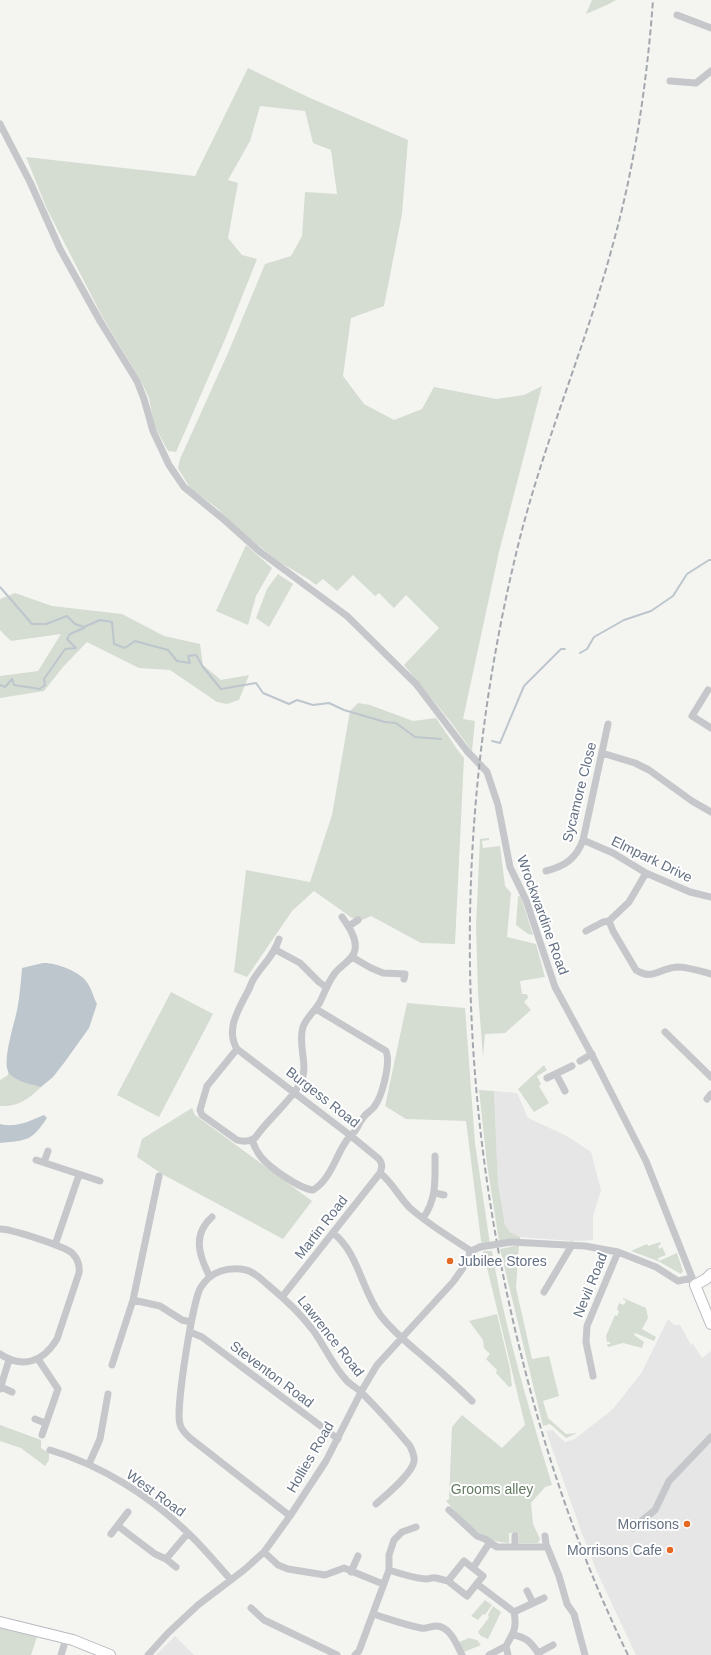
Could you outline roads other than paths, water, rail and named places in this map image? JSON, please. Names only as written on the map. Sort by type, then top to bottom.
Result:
[{"type":"street","points":[[677,15],[711,28]]},
{"type":"street","points":[[670,81],[696,83],[711,71]]},
{"type":"street","name":"Wrockwardine Road","points":[[0,124],[30,182],[60,249],[100,321],[137,381],[144,399],[152,431],[168,465],[184,487],[259,551],[346,616],[416,684],[467,751],[487,772],[498,805],[510,867],[526,900],[555,988],[592,1054],[646,1161],[693,1281]]},
{"type":"street","points":[[708,690],[692,716],[711,728]]},
{"type":"street","name":"Sycamore Close","points":[[546,871],[557,868],[575,856],[583,840],[608,724]]},
{"type":"street","points":[[602,753],[635,763],[650,770],[692,801],[711,812]]},
{"type":"street","name":"Elmpark Drive","points":[[583,840],[614,853],[646,873],[690,892],[711,897]]},
{"type":"street","points":[[586,931],[603,922],[609,921],[629,902],[646,873]]},
{"type":"street","points":[[279,939],[276,950],[253,980],[240,1004],[234,1018],[233,1035],[234,1044],[237,1049],[207,1086],[200,1110],[202,1115],[237,1140],[243,1142],[252,1140],[301,1083],[304,1069],[301,1038],[303,1026],[316,1009],[326,987],[335,973],[352,957],[355,950],[354,938],[349,926],[342,917]]},
{"type":"street","points":[[349,926],[358,920]]},
{"type":"street","points":[[609,921],[613,931],[636,970],[642,974],[649,976],[670,968],[678,967],[711,974]]},
{"type":"street","points":[[276,950],[300,963],[326,987]]},
{"type":"street","points":[[352,957],[383,973],[405,974],[404,980]]},
{"type":"street","points":[[252,1140],[256,1149],[267,1162],[300,1187],[313,1190],[320,1186],[324,1181],[345,1142],[351,1136],[363,1117],[374,1107],[378,1100],[387,1070],[387,1055],[382,1048],[316,1009]]},
{"type":"street","points":[[665,1032],[711,1077]]},
{"type":"street","name":"Burgess Road","points":[[237,1049],[269,1072],[283,1085],[379,1159],[382,1163],[380,1172]]},
{"type":"street","points":[[580,1061],[592,1054]]},
{"type":"street","points":[[548,1078],[572,1066]]},
{"type":"street","points":[[556,1074],[565,1091]]},
{"type":"street","points":[[48,1151],[40,1161],[100,1181]]},
{"type":"street","points":[[423,1218],[429,1210],[435,1193],[435,1156]]},
{"type":"street","points":[[380,1172],[386,1177],[410,1207],[443,1234],[471,1252],[480,1247],[511,1242],[591,1246],[618,1252],[656,1267],[678,1281],[706,1279],[711,1274]]},
{"type":"street","name":"Martin Road","points":[[282,1297],[380,1172]]},
{"type":"street","points":[[55,1245],[79,1175]]},
{"type":"street","points":[[112,1365],[133,1300],[159,1176]]},
{"type":"street","points":[[435,1193],[444,1195]]},
{"type":"street","points":[[212,1217],[204,1224],[200,1238],[199,1252],[202,1262],[210,1276],[200,1288],[191,1322],[179,1404],[180,1424],[183,1431],[190,1438],[290,1516]]},
{"type":"street","points":[[0,1229],[55,1245],[70,1252],[80,1265],[79,1273],[57,1339],[52,1347],[38,1359],[24,1363],[9,1360],[0,1354]]},
{"type":"street","points":[[333,1233],[341,1239],[351,1255],[369,1298],[380,1315],[402,1338],[472,1401]]},
{"type":"street","points":[[544,1292],[572,1246]]},
{"type":"street","name":"Hollies Road","points":[[148,1655],[168,1633],[198,1605],[244,1570],[264,1552],[290,1516],[326,1461],[377,1364],[453,1282],[463,1268],[471,1252]]},
{"type":"street","name":"Nevil Road","points":[[593,1376],[586,1342],[587,1326],[618,1252]]},
{"type":"street","name":"Lawrence Road","points":[[210,1276],[220,1271],[229,1269],[247,1270],[256,1275],[294,1308],[313,1331],[348,1382],[361,1392],[403,1438],[413,1453],[414,1461],[411,1470],[376,1504]]},
{"type":"street","points":[[693,1281],[711,1324]]},
{"type":"street","points":[[133,1300],[160,1306],[182,1320],[191,1322]]},
{"type":"street","name":"Steventon Road","points":[[190,1332],[202,1337],[338,1439]]},
{"type":"street","points":[[38,1359],[58,1389],[45,1423],[42,1436]]},
{"type":"street","points":[[9,1360],[0,1388],[12,1392]]},
{"type":"street","points":[[89,1464],[100,1439],[108,1394]]},
{"type":"street","points":[[35,1419],[45,1423]]},
{"type":"street","points":[[633,1528],[655,1510],[669,1481],[711,1437]]},
{"type":"street","name":"West Road","points":[[50,1450],[89,1464],[133,1489],[165,1512],[188,1533],[231,1580]]},
{"type":"street","points":[[449,1510],[477,1536],[497,1547],[547,1547]]},
{"type":"street","points":[[112,1534],[128,1512]]},
{"type":"street","points":[[118,1526],[155,1554],[166,1559],[176,1567]]},
{"type":"street","points":[[355,1655],[373,1614],[389,1570],[389,1555],[394,1540],[402,1532],[416,1527]]},
{"type":"street","points":[[166,1559],[188,1533]]},
{"type":"street","points":[[515,1536],[515,1547]]},
{"type":"street","points":[[545,1536],[547,1547],[559,1576],[567,1604],[574,1614],[585,1655]]},
{"type":"street","points":[[473,1568],[490,1542]]},
{"type":"street","points":[[264,1552],[278,1565],[288,1569],[325,1575],[344,1568],[383,1584]]},
{"type":"street","points":[[351,1572],[358,1556]]},
{"type":"street","points":[[389,1570],[406,1576],[411,1575],[427,1579],[435,1578],[448,1581],[467,1596],[483,1576],[464,1561],[448,1581]]},
{"type":"street","points":[[477,1584],[514,1612],[516,1624],[513,1636],[506,1646],[489,1655]]},
{"type":"street","points":[[527,1591],[533,1604]]},
{"type":"street","points":[[514,1612],[544,1598]]},
{"type":"street","points":[[251,1608],[264,1620],[337,1655]]},
{"type":"street","points":[[373,1614],[395,1622],[422,1628],[438,1626],[448,1631],[462,1655]]},
{"type":"street","points":[[0,1622],[84,1644],[110,1655]]},
{"type":"street","points":[[513,1636],[523,1637],[529,1640],[538,1653],[553,1646]]},
{"type":"street","points":[[61,1655],[66,1639]]},
{"type":"street","points":[[506,1646],[508,1655]]},
{"type":"waterway","points":[[580,653],[587,649],[594,637],[624,620],[651,611],[673,596],[687,574],[711,560]]},
{"type":"waterway","points":[[0,587],[32,624],[46,624],[67,616],[75,624],[84,627],[100,620],[112,622],[114,644],[125,648],[135,641],[168,650],[177,661],[190,663],[188,656],[196,655],[203,667],[221,689],[256,683],[263,693],[289,704],[297,700],[313,705],[329,703],[344,710],[385,722],[396,723],[415,737],[441,739]]},
{"type":"waterway","points":[[0,685],[5,687],[12,679],[14,685],[40,689],[45,685],[44,679],[65,649],[76,648],[67,639],[70,634],[84,628]]},
{"type":"waterway","points":[[492,741],[500,743],[524,686],[561,649],[565,649]]},
{"type":"railway","points":[[628,1655],[611,1619],[567,1510],[554,1472],[522,1358],[500,1259],[484,1158],[474,1057],[470,956],[472,855],[481,754],[495,654],[516,554],[526,515],[550,437],[590,322],[621,214],[634,154],[644,92],[653,0]]},
{"type":"place","name":"Jubilee Stores","points":[[450,1261]]},
{"type":"place","name":"Morrisons","points":[[687,1524]]},
{"type":"place","name":"Morrisons Cafe","points":[[670,1550]]},
{"type":"park label","name":"Grooms alley","points":[[492,1489]]}]
